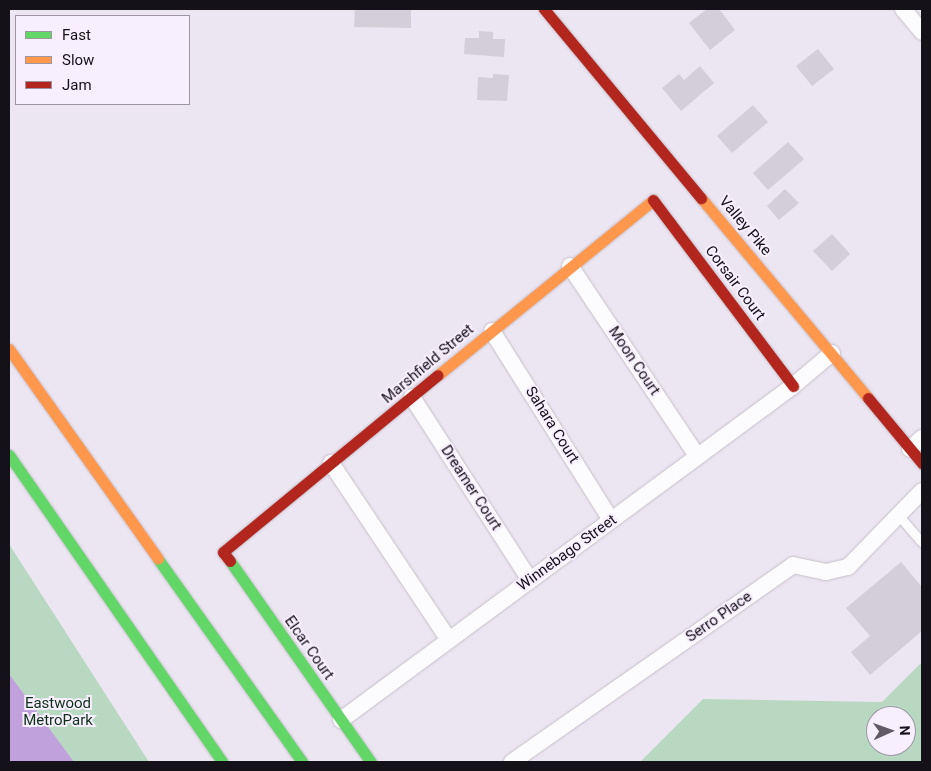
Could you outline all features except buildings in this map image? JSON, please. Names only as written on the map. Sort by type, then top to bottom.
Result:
[{"type":"main road","name":"Valley Pike","points":[[544,9],[832,353],[916,444],[922,463]]},
{"type":"main road","name":"Marshfield Street","points":[[223,552],[652,198]]},
{"type":"main road","name":"Corsair Court","points":[[652,198],[793,386]]},
{"type":"main road","points":[[9,349],[302,762]]},
{"type":"main road","points":[[9,455],[222,762]]},
{"type":"main road","name":"Elcar Court","points":[[223,552],[370,762]]},
{"type":"street","points":[[903,9],[922,32]]},
{"type":"street","name":"Moon Court","points":[[570,266],[697,456]]},
{"type":"street","name":"Sahara Court","points":[[492,330],[611,520]]},
{"type":"street","name":"Winnebago Street","points":[[341,720],[793,386],[832,353]]},
{"type":"street","name":"Dreamer Court","points":[[412,397],[530,580]]},
{"type":"street","points":[[331,463],[449,640]]},
{"type":"street","name":"Serro Place","points":[[512,762],[793,565],[826,572],[848,567],[922,491]]},
{"type":"lane","points":[[899,516],[922,542]]},
{"type":"green space","name":"Eastwood MetroPark","points":[[9,544],[149,762],[9,762]]},
{"type":"green space","points":[[920,664],[922,665],[922,762],[640,762],[703,699],[882,702]]},
{"type":"shaded area","points":[[9,674],[74,762],[9,762]]},
{"type":"traffic: fast","points":[[9,455],[222,762]]},
{"type":"traffic: fast","points":[[158,559],[302,762]]},
{"type":"traffic: fast","points":[[230,561],[371,762]]},
{"type":"traffic: slow","points":[[701,198],[868,398]]},
{"type":"traffic: slow","points":[[438,375],[653,200]]},
{"type":"traffic: slow","points":[[9,349],[158,559]]},
{"type":"traffic: jam","points":[[544,9],[701,198]]},
{"type":"traffic: jam","points":[[653,200],[793,386]]},
{"type":"traffic: jam","points":[[230,561],[223,552],[438,375]]},
{"type":"traffic: jam","points":[[868,398],[922,463]]}]
